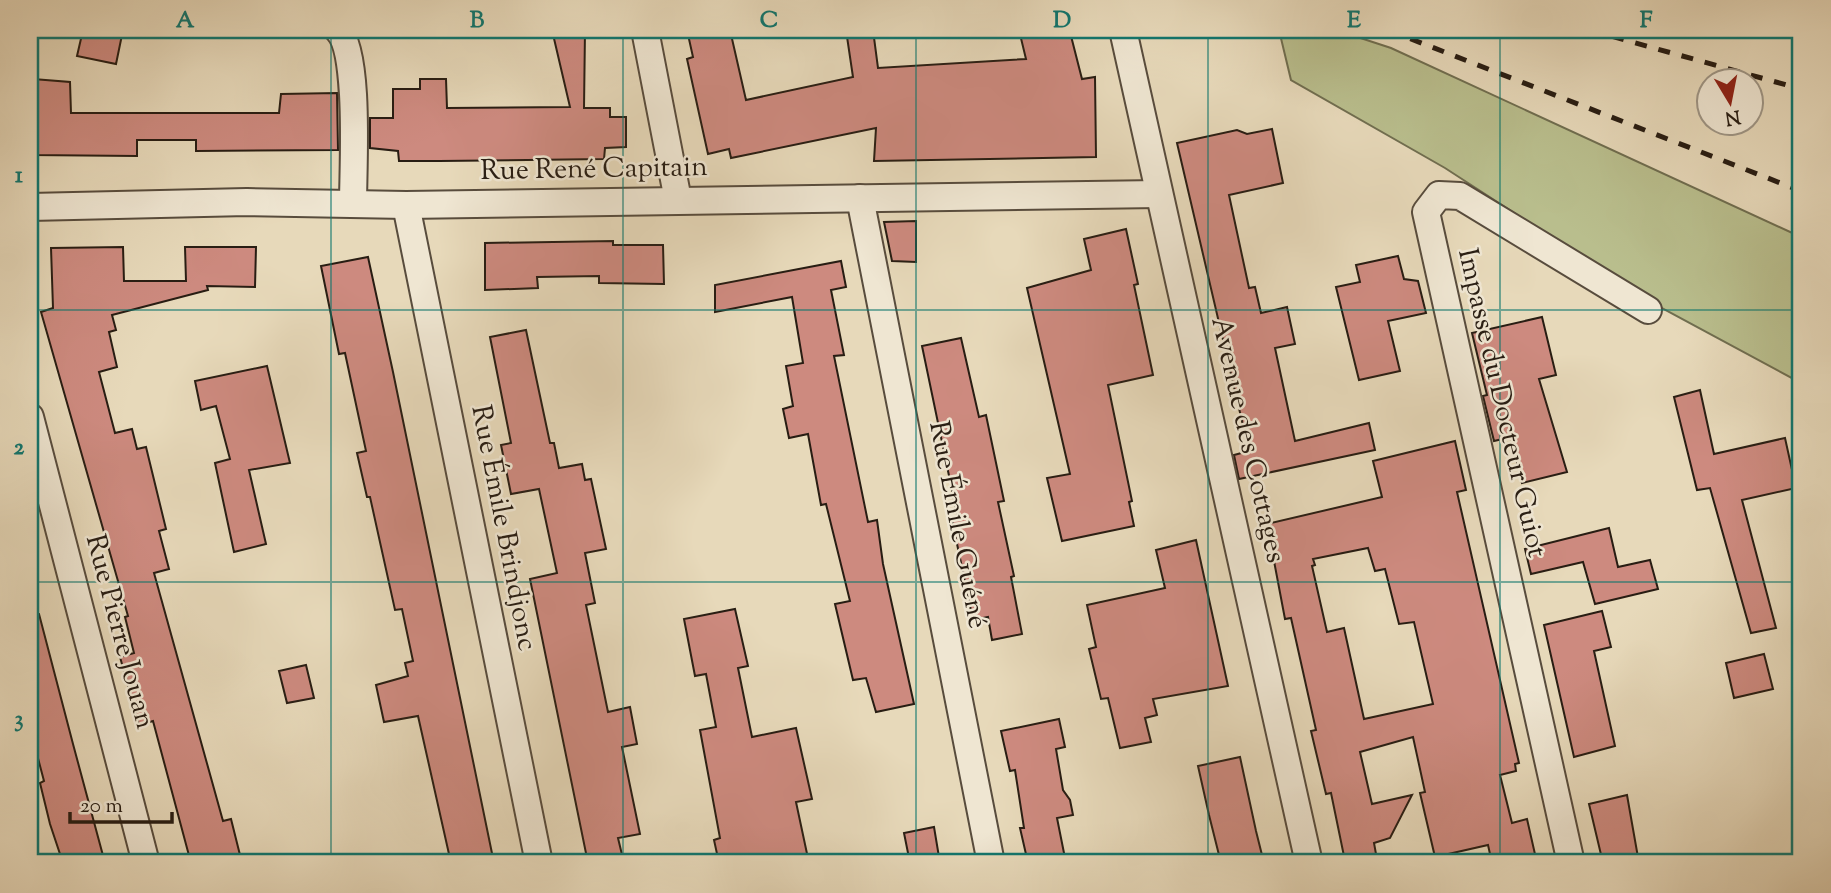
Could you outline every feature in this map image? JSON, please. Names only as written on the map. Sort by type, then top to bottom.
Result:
[{"type":"street","points":[[338,30],[345,37],[352,70],[353,204]]},
{"type":"street","points":[[645,30],[678,200]]},
{"type":"street","name":"Avenue des Cottages","points":[[1123,30],[1309,863]]},
{"type":"street","name":"Rue René Capitain","points":[[30,207],[247,202],[406,205],[1159,194]]},
{"type":"street","name":"Impasse du Docteur Guiot","points":[[1571,863],[1426,212],[1439,195],[1460,197],[1648,310]]},
{"type":"street","name":"Rue Émile Guéné","points":[[860,198],[991,863]]},
{"type":"street","name":"Rue Émile Brindjonc","points":[[406,205],[539,863]]},
{"type":"street","name":"Rue Pierre Jouan","points":[[30,417],[146,863]]},
{"type":"green space","points":[[1279,30],[1336,30],[1391,48],[1801,237],[1801,383],[1656,305],[1445,168],[1291,80]]},
{"type":"building","points":[[83,30],[123,30],[116,64],[77,56]]},
{"type":"building","points":[[552,30],[585,30],[584,108],[610,108],[610,117],[626,117],[626,147],[605,148],[604,159],[439,161],[399,161],[398,151],[370,148],[370,118],[393,118],[393,89],[420,89],[420,79],[446,79],[447,108],[570,107]]},
{"type":"building","points":[[687,30],[730,30],[746,100],[853,77],[846,30],[873,30],[878,68],[1026,59],[1019,30],[1063,30],[1065,37],[1071,36],[1082,79],[1095,77],[1096,157],[874,161],[876,128],[731,158],[729,149],[708,154],[687,59],[693,57]]},
{"type":"building","points":[[33,79],[70,82],[71,113],[279,113],[281,94],[337,93],[338,150],[196,151],[196,140],[137,140],[137,156],[30,155]]},
{"type":"building","points":[[1272,129],[1283,183],[1229,195],[1249,288],[1255,287],[1261,313],[1287,307],[1295,344],[1275,348],[1295,441],[1369,423],[1375,450],[1239,479],[1234,455],[1249,451],[1177,143],[1237,130],[1247,134]]},
{"type":"building","points":[[916,221],[916,262],[892,261],[884,222]]},
{"type":"building","points":[[1126,229],[1138,284],[1134,285],[1153,375],[1108,385],[1132,501],[1129,502],[1134,526],[1062,541],[1047,478],[1070,474],[1027,288],[1091,270],[1084,239]]},
{"type":"building","points":[[613,241],[613,245],[663,245],[664,284],[599,283],[599,276],[537,277],[538,288],[485,290],[485,243]]},
{"type":"building","points":[[123,247],[124,281],[186,281],[185,247],[256,247],[255,287],[207,286],[208,290],[112,315],[116,330],[109,332],[117,367],[99,372],[115,433],[132,429],[137,449],[146,447],[166,529],[159,531],[169,569],[154,573],[223,821],[231,819],[242,863],[191,863],[153,721],[139,725],[120,657],[134,653],[125,617],[128,616],[41,312],[53,308],[51,248]]},
{"type":"building","points":[[1398,256],[1404,279],[1418,281],[1426,313],[1388,321],[1400,371],[1359,380],[1336,287],[1360,282],[1356,265]]},
{"type":"building","points":[[368,257],[494,863],[451,863],[418,716],[384,722],[376,685],[408,676],[405,663],[413,661],[402,609],[395,610],[370,497],[367,497],[357,453],[366,451],[345,353],[339,354],[321,266]]},
{"type":"building","points":[[841,261],[846,287],[831,290],[844,355],[834,356],[868,522],[877,520],[883,564],[914,704],[876,712],[866,678],[853,680],[835,604],[850,601],[826,504],[821,505],[808,434],[789,438],[783,409],[793,406],[786,366],[803,363],[792,297],[715,312],[715,285]]},
{"type":"building","points":[[1542,317],[1556,375],[1539,379],[1567,472],[1522,483],[1511,437],[1494,441],[1483,396],[1487,395],[1472,333]]},
{"type":"building","points":[[526,330],[550,443],[554,443],[559,468],[582,464],[585,480],[591,479],[606,549],[585,553],[595,603],[586,605],[608,712],[630,707],[637,744],[622,747],[640,834],[618,838],[624,863],[588,863],[530,579],[557,573],[539,489],[511,494],[501,445],[511,443],[490,337]]},
{"type":"building","points":[[961,338],[979,417],[986,415],[1004,501],[998,502],[1014,576],[1011,577],[1022,634],[992,640],[988,617],[973,620],[952,520],[958,519],[922,346]]},
{"type":"building","points":[[267,366],[290,463],[249,470],[266,544],[234,552],[215,463],[230,459],[216,406],[201,410],[195,381]]},
{"type":"building","points":[[1700,390],[1714,454],[1785,438],[1796,488],[1742,500],[1776,628],[1751,633],[1710,488],[1697,490],[1674,397]]},
{"type":"building","points":[[1455,441],[1466,490],[1457,492],[1519,763],[1515,764],[1516,771],[1500,775],[1512,823],[1527,819],[1537,863],[1492,863],[1488,845],[1435,857],[1420,793],[1425,792],[1413,737],[1360,752],[1372,804],[1412,795],[1390,838],[1374,843],[1376,854],[1345,861],[1331,793],[1326,794],[1311,731],[1316,730],[1291,618],[1285,619],[1267,524],[1382,497],[1373,461]],"holes":[[[1368,548],[1375,571],[1385,569],[1399,624],[1414,622],[1433,704],[1364,719],[1344,628],[1327,632],[1312,566],[1315,565],[1313,559]]]},
{"type":"building","points":[[1609,528],[1618,567],[1650,560],[1658,589],[1595,604],[1583,562],[1531,574],[1525,549]]},
{"type":"building","points":[[1196,540],[1228,686],[1153,699],[1157,715],[1145,718],[1151,742],[1120,748],[1108,698],[1101,699],[1089,649],[1096,647],[1087,605],[1165,588],[1156,550]]},
{"type":"building","points":[[735,609],[748,666],[738,668],[752,737],[796,728],[812,799],[796,802],[809,863],[719,863],[714,840],[720,838],[700,730],[716,727],[706,674],[695,676],[684,619]]},
{"type":"building","points":[[1602,611],[1611,647],[1594,651],[1615,746],[1574,757],[1544,625]]},
{"type":"building","points":[[39,614],[105,863],[63,863],[50,824],[40,783],[44,781],[30,728],[30,615]]},
{"type":"building","points":[[1764,654],[1773,689],[1734,698],[1726,663]]},
{"type":"building","points":[[306,665],[314,698],[287,703],[279,671]]},
{"type":"building","points":[[1059,719],[1065,747],[1056,749],[1063,790],[1070,800],[1073,815],[1057,818],[1066,863],[1028,863],[1020,828],[1024,828],[1015,770],[1010,771],[1001,731]]},
{"type":"building","points":[[1240,757],[1264,863],[1221,863],[1209,815],[1198,766]]},
{"type":"building","points":[[1627,795],[1639,863],[1603,863],[1589,804]]},
{"type":"building","points":[[934,827],[940,863],[910,863],[904,833]]},
{"type":"railway","points":[[1388,30],[1801,191]]},
{"type":"railway","points":[[1589,30],[1801,89]]}]
